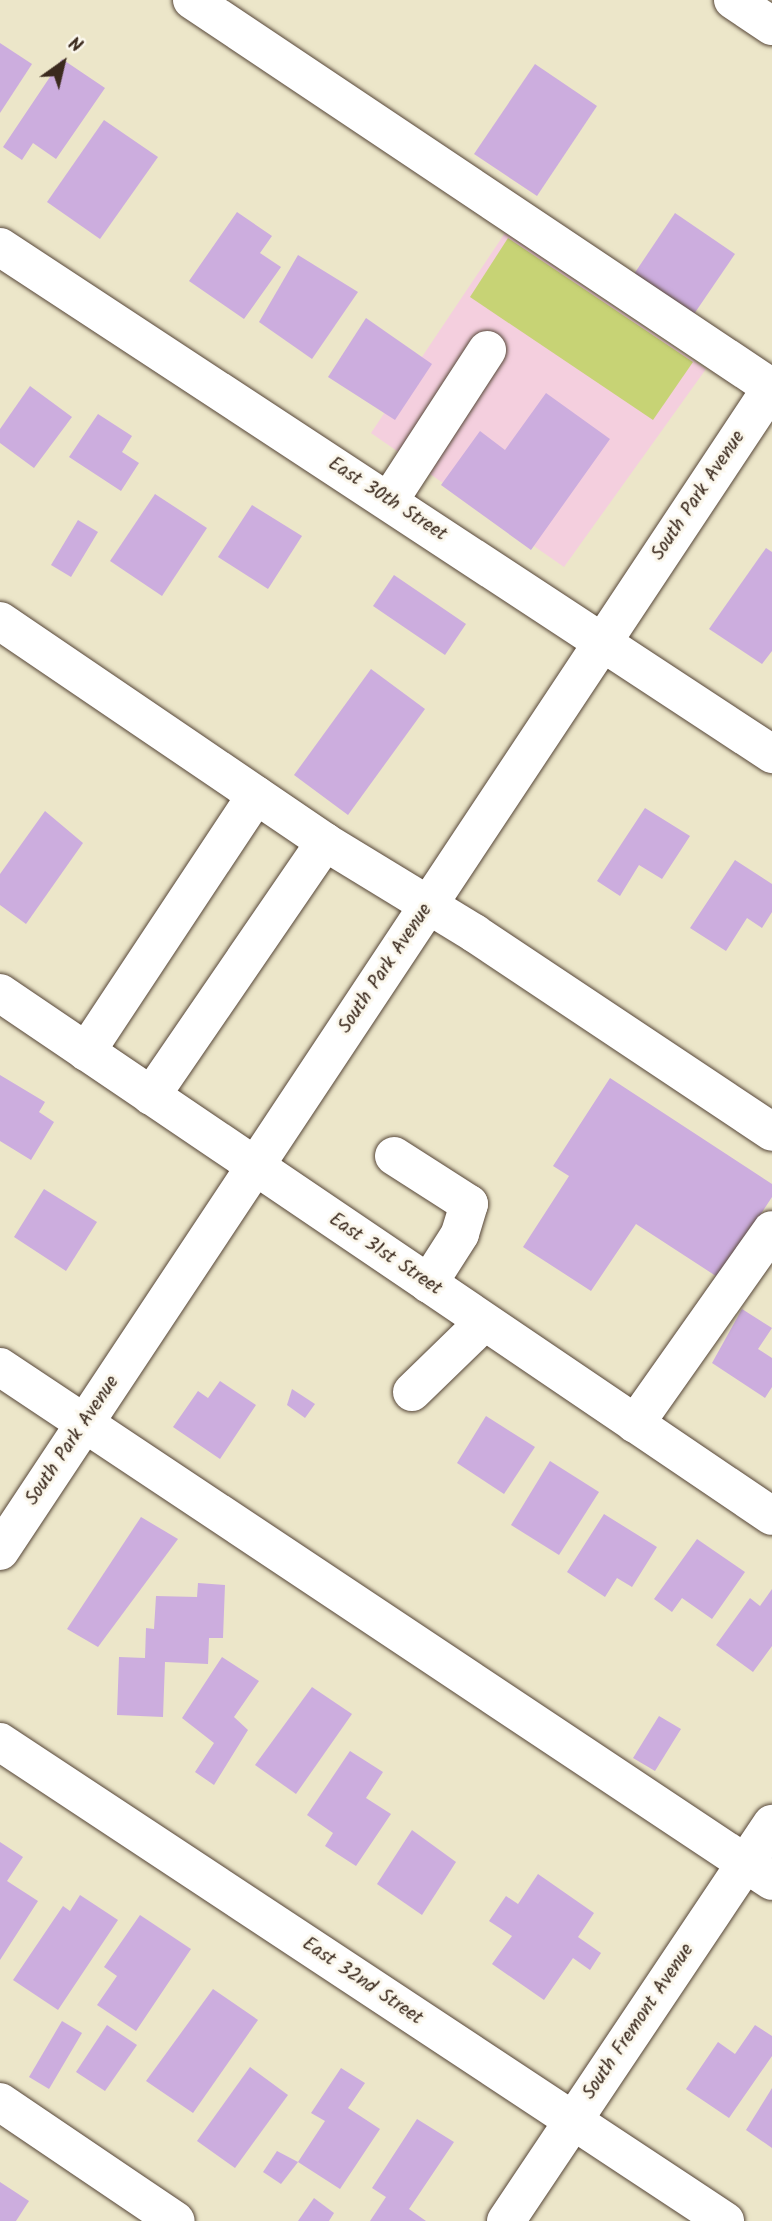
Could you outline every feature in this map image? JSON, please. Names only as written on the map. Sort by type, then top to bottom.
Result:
[{"type":"street","points":[[192,0],[772,388]]},
{"type":"street","points":[[733,0],[772,26]]},
{"type":"street","name":"East 30th Street","points":[[0,247],[772,754]]},
{"type":"street","points":[[389,501],[487,350]]},
{"type":"street","name":"South Park Avenue","points":[[0,1551],[772,388]]},
{"type":"street","points":[[0,621],[325,842],[772,1132]]},
{"type":"street","points":[[86,1052],[256,795]]},
{"type":"street","points":[[151,1096],[325,842]]},
{"type":"street","name":"East 31st Street","points":[[0,993],[772,1516]]},
{"type":"street","points":[[394,1156],[469,1204],[460,1234],[428,1284]]},
{"type":"street","points":[[635,1424],[772,1230]]},
{"type":"street","points":[[412,1392],[484,1322]]},
{"type":"street","points":[[0,1367],[759,1872]]},
{"type":"street","name":"East 32nd Street","points":[[0,1742],[725,2221]]},
{"type":"street","name":"South Fremont Avenue","points":[[506,2221],[573,2121],[759,1872],[772,1824]]},
{"type":"street","points":[[0,2102],[176,2221]]},
{"type":"shaded area","points":[[505,233],[706,369],[564,567],[371,433]]},
{"type":"green space","points":[[508,238],[693,362],[653,420],[470,297]]},
{"type":"building","points":[[0,43],[32,64],[0,113]]},
{"type":"building","points":[[62,59],[105,88],[56,159],[33,143],[22,160],[3,147]]},
{"type":"building","points":[[535,64],[597,106],[537,196],[474,154]]},
{"type":"building","points":[[104,120],[158,157],[100,239],[47,202]]},
{"type":"building","points":[[237,212],[272,236],[260,253],[281,267],[244,319],[189,281]]},
{"type":"building","points":[[675,213],[735,254],[692,317],[632,277]]},
{"type":"building","points":[[298,255],[358,292],[312,359],[259,322]]},
{"type":"building","points":[[366,318],[432,364],[395,420],[328,377]]},
{"type":"building","points":[[30,386],[72,417],[34,468],[0,443],[0,429]]},
{"type":"building","points":[[546,393],[610,439],[531,550],[441,485],[480,431],[505,450]]},
{"type":"building","points":[[98,414],[132,436],[122,452],[139,463],[121,491],[69,457]]},
{"type":"building","points":[[155,494],[207,528],[162,596],[110,561]]},
{"type":"building","points":[[252,505],[302,536],[268,589],[218,557]]},
{"type":"building","points":[[78,520],[98,532],[71,577],[51,565]]},
{"type":"building","points":[[766,548],[772,552],[772,651],[762,664],[709,629]]},
{"type":"building","points":[[394,575],[466,624],[445,655],[373,606]]},
{"type":"building","points":[[371,669],[425,709],[348,815],[294,775]]},
{"type":"building","points":[[645,808],[690,836],[662,879],[639,865],[620,896],[597,881]]},
{"type":"building","points":[[45,811],[83,843],[26,924],[0,905],[0,874]]},
{"type":"building","points":[[735,860],[772,884],[772,912],[762,928],[747,918],[726,951],[690,928]]},
{"type":"building","points":[[0,1075],[45,1102],[39,1112],[54,1122],[31,1160],[0,1141]]},
{"type":"building","points":[[610,1078],[772,1184],[772,1197],[719,1278],[636,1224],[591,1291],[523,1247],[569,1176],[553,1166]]},
{"type":"building","points":[[44,1189],[97,1222],[66,1271],[14,1237]]},
{"type":"building","points":[[742,1309],[772,1328],[758,1349],[772,1358],[772,1387],[765,1398],[712,1363]]},
{"type":"building","points":[[220,1381],[256,1405],[220,1459],[173,1427],[198,1391],[208,1398]]},
{"type":"building","points":[[292,1389],[315,1404],[305,1418],[287,1405]]},
{"type":"building","points":[[486,1416],[535,1447],[504,1494],[457,1463]]},
{"type":"building","points":[[550,1461],[599,1492],[559,1555],[511,1525]]},
{"type":"building","points":[[604,1514],[657,1547],[632,1587],[617,1578],[605,1597],[567,1572]]},
{"type":"building","points":[[141,1517],[178,1539],[98,1647],[67,1629]]},
{"type":"building","points":[[697,1539],[745,1572],[712,1619],[682,1598],[672,1612],[654,1599]]},
{"type":"building","points":[[198,1583],[225,1585],[223,1638],[209,1638],[208,1664],[165,1662],[163,1717],[117,1715],[119,1657],[145,1658],[146,1628],[154,1629],[156,1596],[197,1597]]},
{"type":"building","points":[[772,1589],[772,1646],[753,1672],[716,1645],[750,1598],[760,1606]]},
{"type":"building","points":[[222,1657],[259,1681],[234,1717],[248,1730],[214,1785],[195,1772],[214,1743],[182,1718]]},
{"type":"building","points":[[312,1687],[352,1714],[296,1794],[255,1765]]},
{"type":"building","points":[[659,1716],[681,1729],[655,1771],[633,1758]]},
{"type":"building","points":[[350,1751],[383,1772],[366,1798],[391,1814],[356,1866],[325,1846],[333,1833],[307,1815]]},
{"type":"building","points":[[412,1830],[456,1862],[422,1915],[377,1884]]},
{"type":"building","points":[[0,1842],[23,1857],[7,1881],[38,1901],[0,1960]]},
{"type":"building","points":[[538,1874],[594,1913],[578,1937],[601,1953],[590,1970],[573,1958],[544,2000],[492,1964],[512,1936],[489,1921],[506,1896],[518,1904]]},
{"type":"building","points":[[80,1895],[118,1920],[58,2010],[13,1980],[63,1906],[70,1911]]},
{"type":"building","points":[[140,1915],[191,1949],[136,2031],[97,2005],[117,1976],[104,1967]]},
{"type":"building","points":[[213,1989],[258,2020],[193,2113],[146,2081]]},
{"type":"building","points":[[62,2021],[82,2033],[49,2089],[29,2077]]},
{"type":"building","points":[[107,2025],[137,2045],[105,2091],[76,2072]]},
{"type":"building","points":[[755,2025],[772,2036],[772,2056],[729,2118],[686,2089],[718,2042],[735,2054]]},
{"type":"building","points":[[250,2067],[288,2095],[235,2168],[197,2141]]},
{"type":"building","points":[[341,2068],[365,2083],[348,2108],[380,2129],[340,2189],[298,2162],[325,2121],[311,2113]]},
{"type":"building","points":[[772,2088],[772,2148],[746,2130]]},
{"type":"building","points":[[417,2119],[454,2142],[409,2209],[426,2221],[370,2221],[386,2197],[372,2188]]},
{"type":"building","points":[[277,2151],[298,2162],[281,2184],[263,2172]]},
{"type":"building","points":[[0,2182],[29,2201],[16,2221],[0,2221]]},
{"type":"building","points":[[314,2198],[334,2213],[329,2221],[298,2221]]}]
